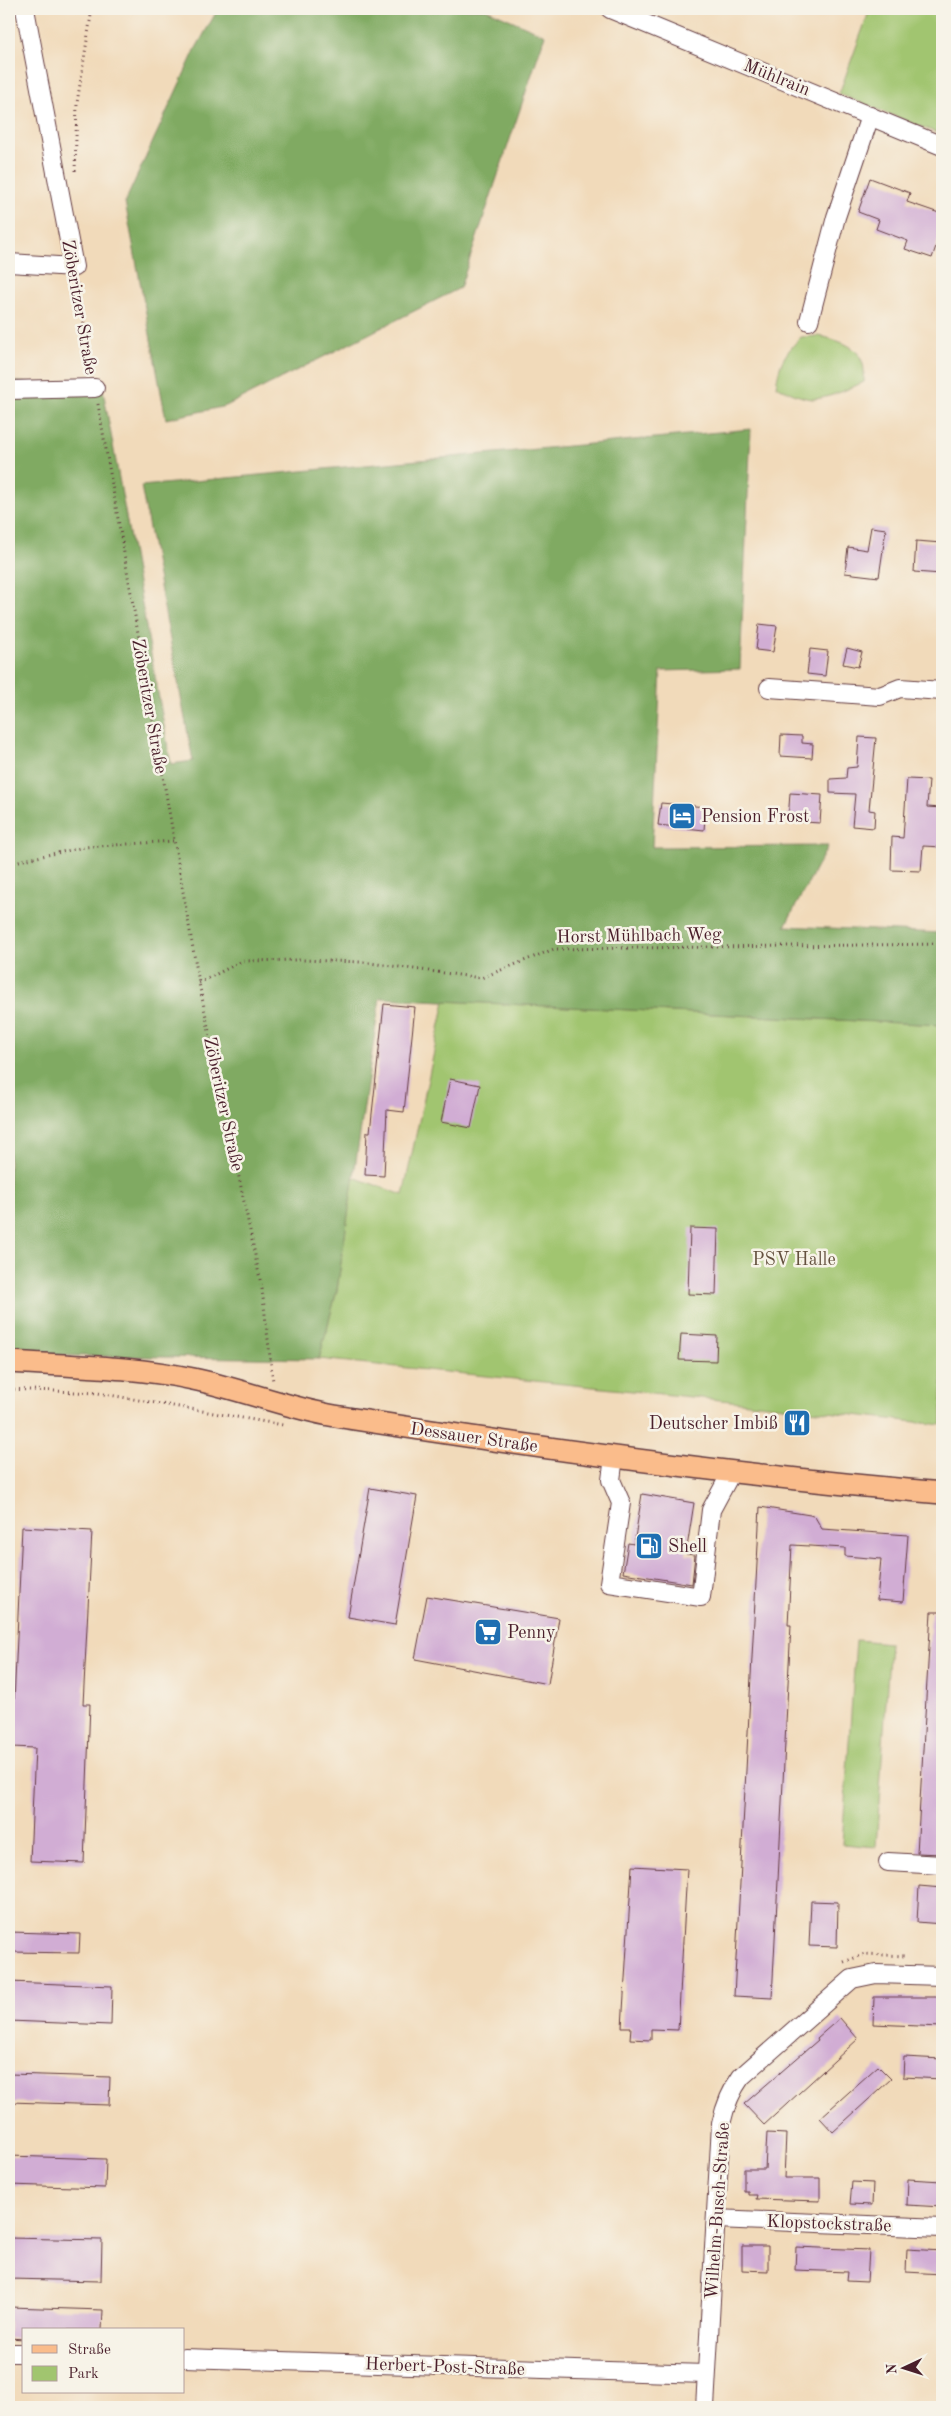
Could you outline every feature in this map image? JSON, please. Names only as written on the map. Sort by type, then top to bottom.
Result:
[{"type":"main road","name":"Dessauer Straße","points":[[9,1362],[108,1368],[192,1379],[331,1415],[614,1457],[731,1473],[942,1493]]},
{"type":"street","name":"Zöberitzer Straße","points":[[25,9],[74,266]]},
{"type":"street","name":"Mühlrain","points":[[610,9],[942,146]]},
{"type":"street","points":[[809,321],[836,217],[870,116]]},
{"type":"street","points":[[9,263],[74,266]]},
{"type":"street","points":[[9,390],[95,388]]},
{"type":"street","points":[[769,688],[880,696],[900,688],[942,691]]},
{"type":"street","points":[[614,1457],[611,1480],[621,1503],[609,1583],[701,1597],[711,1510],[731,1473]]},
{"type":"street","points":[[888,1862],[942,1864]]},
{"type":"street","name":"Wilhelm-Busch-Straße","points":[[705,2407],[721,2124],[725,2105],[731,2090],[741,2077],[852,1980],[876,1974],[942,1976]]},
{"type":"street","name":"Klopstockstraße","points":[[716,2219],[942,2228]]},
{"type":"street","points":[[9,2352],[22,2353]]},
{"type":"street","name":"Herbert-Post-Straße","points":[[185,2358],[706,2374]]},
{"type":"path","points":[[75,176],[77,102],[92,9]]},
{"type":"path","name":"Zöberitzer Straße","points":[[74,266],[199,983],[262,1289],[276,1402]]},
{"type":"path","points":[[9,863],[86,847],[173,841]]},
{"type":"path","name":"Horst Mühlbach Weg","points":[[199,983],[242,961],[362,962],[481,978],[554,949],[942,944]]},
{"type":"green space","points":[[218,9],[486,9],[545,35],[460,288],[226,406],[166,419],[125,202],[196,48]]},
{"type":"green space","points":[[870,9],[942,9],[942,135],[839,94]]},
{"type":"green space","points":[[820,336],[854,349],[862,362],[864,382],[833,395],[814,399],[800,396],[776,386],[781,364],[795,343],[801,337]]},
{"type":"green space","points":[[9,381],[103,390],[171,764],[193,761],[141,486],[751,429],[740,669],[661,671],[652,847],[828,846],[785,926],[942,933],[942,1025],[380,998],[337,1290],[319,1359],[9,1355]]},
{"type":"green space","name":"PSV Halle","points":[[445,1001],[942,1025],[942,1425],[740,1402],[319,1359],[337,1290],[353,1177],[403,1195]]},
{"type":"green space","points":[[856,1640],[890,1643],[876,1847],[842,1844]]},
{"type":"building","points":[[870,178],[910,193],[907,202],[942,214],[942,229],[932,258],[905,249],[908,241],[876,229],[879,220],[858,212]]},
{"type":"building","points":[[871,527],[886,529],[879,577],[845,573],[848,547],[867,550]]},
{"type":"building","points":[[916,541],[942,543],[942,574],[914,572]]},
{"type":"building","points":[[759,624],[777,626],[773,652],[756,650]]},
{"type":"building","points":[[847,648],[862,652],[858,667],[843,664]]},
{"type":"building","points":[[810,649],[828,651],[825,676],[807,674]]},
{"type":"building","points":[[781,735],[802,736],[802,743],[813,744],[812,758],[780,756]]},
{"type":"building","points":[[859,737],[876,738],[869,810],[875,811],[874,828],[852,826],[855,794],[830,793],[830,779],[846,778],[847,768],[857,767]]},
{"type":"building","points":[[907,779],[929,780],[927,807],[942,808],[942,847],[923,846],[921,871],[891,870],[892,837],[903,838]]},
{"type":"building","points":[[790,793],[822,795],[820,823],[788,821]]},
{"type":"building","name":"Pension Frost","points":[[661,803],[706,807],[704,830],[658,825]]},
{"type":"building","points":[[384,1004],[415,1007],[404,1112],[387,1110],[384,1176],[365,1175],[367,1132],[370,1132]]},
{"type":"building","points":[[450,1079],[480,1085],[471,1128],[441,1122]]},
{"type":"building","points":[[690,1228],[718,1229],[716,1295],[688,1294]]},
{"type":"building","points":[[681,1334],[717,1336],[716,1361],[679,1360]]},
{"type":"building","points":[[370,1488],[417,1496],[395,1625],[348,1617]]},
{"type":"building","points":[[642,1494],[694,1503],[686,1554],[695,1555],[692,1584],[623,1573],[628,1543],[634,1544]]},
{"type":"building","points":[[760,1507],[810,1515],[815,1517],[822,1529],[908,1535],[903,1602],[877,1600],[881,1559],[845,1556],[845,1548],[792,1545],[788,1625],[791,1625],[772,1998],[734,1996]]},
{"type":"building","points":[[22,1527],[92,1531],[83,1704],[90,1704],[84,1863],[30,1861],[35,1748],[12,1747]]},
{"type":"building","name":"Penny","points":[[427,1596],[559,1618],[548,1684],[415,1659]]},
{"type":"building","points":[[931,1612],[942,1612],[942,1854],[917,1853]]},
{"type":"building","points":[[632,1866],[687,1869],[678,2030],[651,2029],[651,2040],[630,2039],[631,2027],[622,2027]]},
{"type":"building","points":[[919,1886],[942,1888],[942,1924],[917,1922]]},
{"type":"building","points":[[811,1901],[838,1902],[837,1947],[809,1946]]},
{"type":"building","points":[[9,1932],[80,1934],[79,1953],[9,1952]]},
{"type":"building","points":[[9,1982],[112,1986],[111,2025],[9,2021]]},
{"type":"building","points":[[874,1997],[942,1997],[942,2027],[873,2024]]},
{"type":"building","points":[[840,2018],[858,2039],[764,2125],[744,2104],[818,2040],[817,2038]]},
{"type":"building","points":[[904,2057],[942,2059],[942,2079],[903,2077]]},
{"type":"building","points":[[878,2066],[891,2079],[833,2132],[820,2118]]},
{"type":"building","points":[[9,2074],[110,2077],[109,2105],[9,2102]]},
{"type":"building","points":[[767,2133],[786,2134],[784,2178],[820,2178],[820,2201],[756,2199],[757,2195],[748,2195],[748,2191],[744,2191],[744,2169],[765,2169]]},
{"type":"building","points":[[9,2156],[106,2159],[105,2188],[9,2185]]},
{"type":"building","points":[[908,2179],[942,2181],[942,2207],[907,2205]]},
{"type":"building","points":[[852,2182],[873,2183],[872,2205],[850,2204]]},
{"type":"building","points":[[9,2238],[102,2240],[101,2281],[9,2279]]},
{"type":"building","points":[[742,2246],[768,2246],[768,2271],[742,2270]]},
{"type":"building","points":[[796,2247],[869,2250],[867,2282],[846,2281],[847,2272],[795,2270]]},
{"type":"building","points":[[907,2249],[942,2251],[942,2274],[906,2272]]},
{"type":"building","points":[[9,2307],[103,2310],[102,2328],[22,2328],[22,2339],[9,2338]]},
{"type":"place","name":"Pension Frost","points":[[682,816]]},
{"type":"place","name":"Deutscher Imbiß","points":[[797,1423]]},
{"type":"place","name":"Shell","points":[[649,1546]]},
{"type":"place","name":"Penny","points":[[488,1632]]}]
